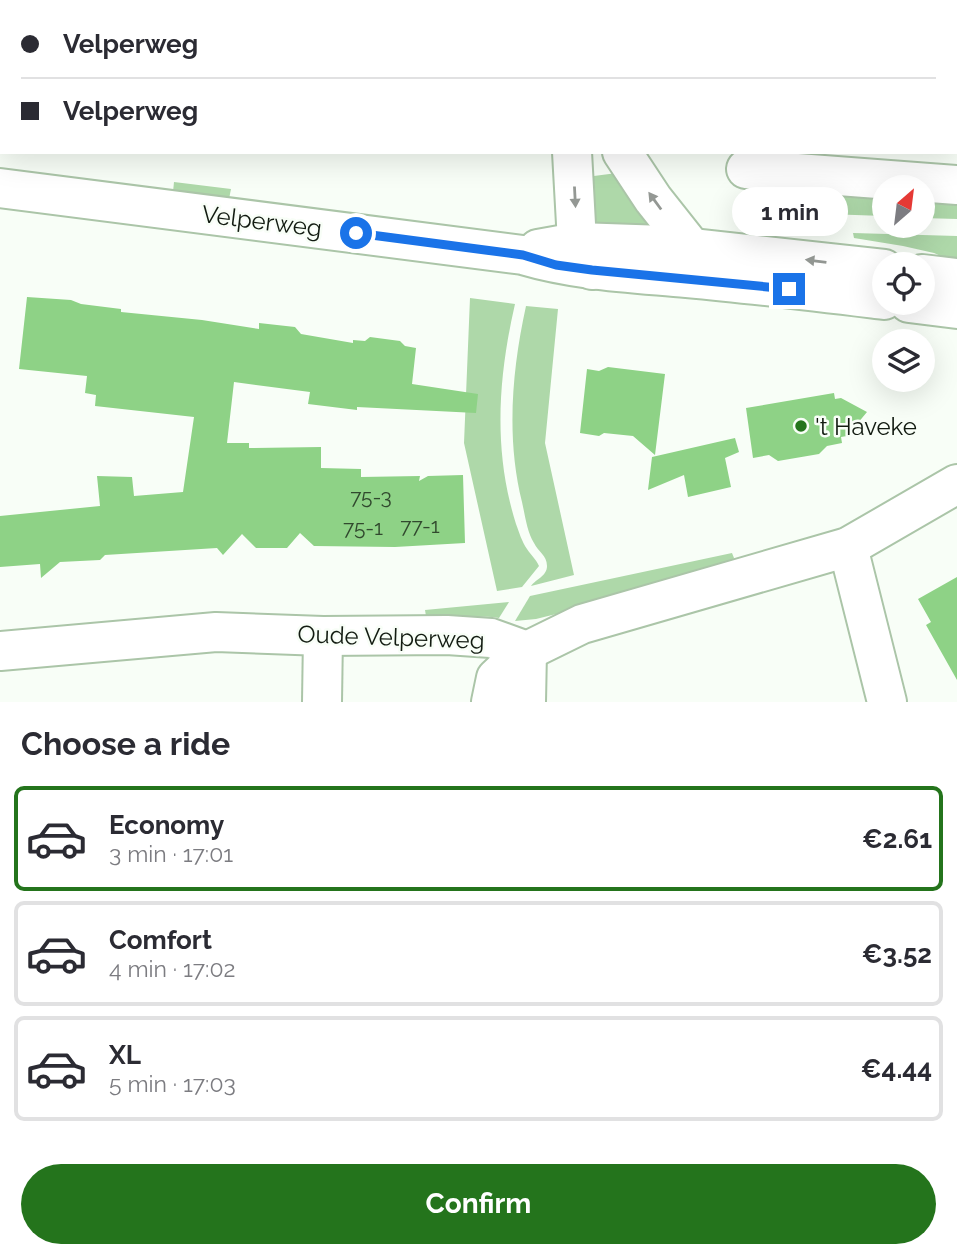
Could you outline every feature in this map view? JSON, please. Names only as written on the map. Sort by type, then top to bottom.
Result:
[{"type":"street","points":[[572,154],[585,256]]},
{"type":"street","points":[[623,154],[653,199],[691,247]]},
{"type":"street","points":[[746,169],[957,185]]},
{"type":"street","name":"Velperweg","points":[[0,188],[523,255],[556,265],[585,256],[691,247],[872,268]]},
{"type":"street","name":"Velperweg","points":[[585,256],[742,283],[872,299]]},
{"type":"street","points":[[935,275],[957,278]]},
{"type":"street","points":[[935,306],[957,309]]},
{"type":"street","points":[[491,702],[496,678],[527,651],[582,624],[848,547],[957,484]]},
{"type":"street","points":[[848,547],[887,702]]},
{"type":"street","name":"Oude Velperweg","points":[[0,651],[216,632],[323,636],[458,635],[491,638],[527,651]]},
{"type":"street","points":[[322,702],[323,636]]},
{"type":"street","points":[[526,702],[527,651]]},
{"type":"green space","points":[[625,172],[658,218],[638,231],[602,233],[590,208],[586,177]]},
{"type":"green space","points":[[174,182],[231,189],[229,199],[173,192]]},
{"type":"green space","points":[[796,188],[872,192],[872,216],[797,213]]},
{"type":"green space","points":[[935,197],[957,198],[957,219],[935,218]]},
{"type":"green space","points":[[853,233],[872,234],[872,238],[957,236],[957,263],[935,252],[854,238]]},
{"type":"green space","points":[[470,298],[515,304],[502,387],[501,442],[516,524],[525,546],[539,566],[522,587],[497,591],[464,443]]},
{"type":"green space","points":[[526,306],[558,309],[545,443],[574,575],[531,586],[543,575],[547,566],[546,559],[528,529],[514,453],[514,379]]},
{"type":"green space","points":[[732,553],[734,558],[726,572],[536,619],[515,621],[530,596]]},
{"type":"green space","points":[[509,602],[499,618],[435,618],[426,616],[425,610]]},
{"type":"building","points":[[27,297],[71,300],[81,304],[121,309],[121,312],[259,329],[259,323],[295,327],[301,334],[353,343],[353,340],[365,341],[370,337],[400,341],[405,346],[416,348],[412,384],[478,394],[476,413],[357,407],[357,410],[308,404],[310,392],[234,382],[227,443],[249,443],[249,448],[321,447],[321,468],[361,469],[361,477],[420,476],[419,481],[428,476],[463,475],[465,543],[395,547],[314,546],[300,533],[287,548],[256,548],[242,534],[223,555],[217,548],[105,555],[100,560],[60,562],[41,578],[40,564],[0,567],[0,516],[100,506],[97,476],[132,477],[134,496],[183,492],[194,417],[95,406],[96,395],[85,393],[87,376],[19,369]]},
{"type":"building","points":[[608,367],[665,374],[655,455],[633,436],[580,433],[587,369],[599,371]]},
{"type":"building","name":"'t Haveke","points":[[834,393],[835,399],[841,398],[867,412],[847,436],[841,437],[842,443],[827,446],[819,454],[778,461],[769,455],[753,458],[746,408]]},
{"type":"building","points":[[735,438],[739,452],[725,458],[731,487],[688,497],[684,475],[648,490],[652,457]]},
{"type":"building","points":[[957,577],[957,680],[926,625],[931,622],[918,599]]},
{"type":"place","name":"'t Haveke","points":[[801,426]]},
{"type":"route","points":[[356,233],[523,255],[556,265],[592,270],[789,289]]}]
